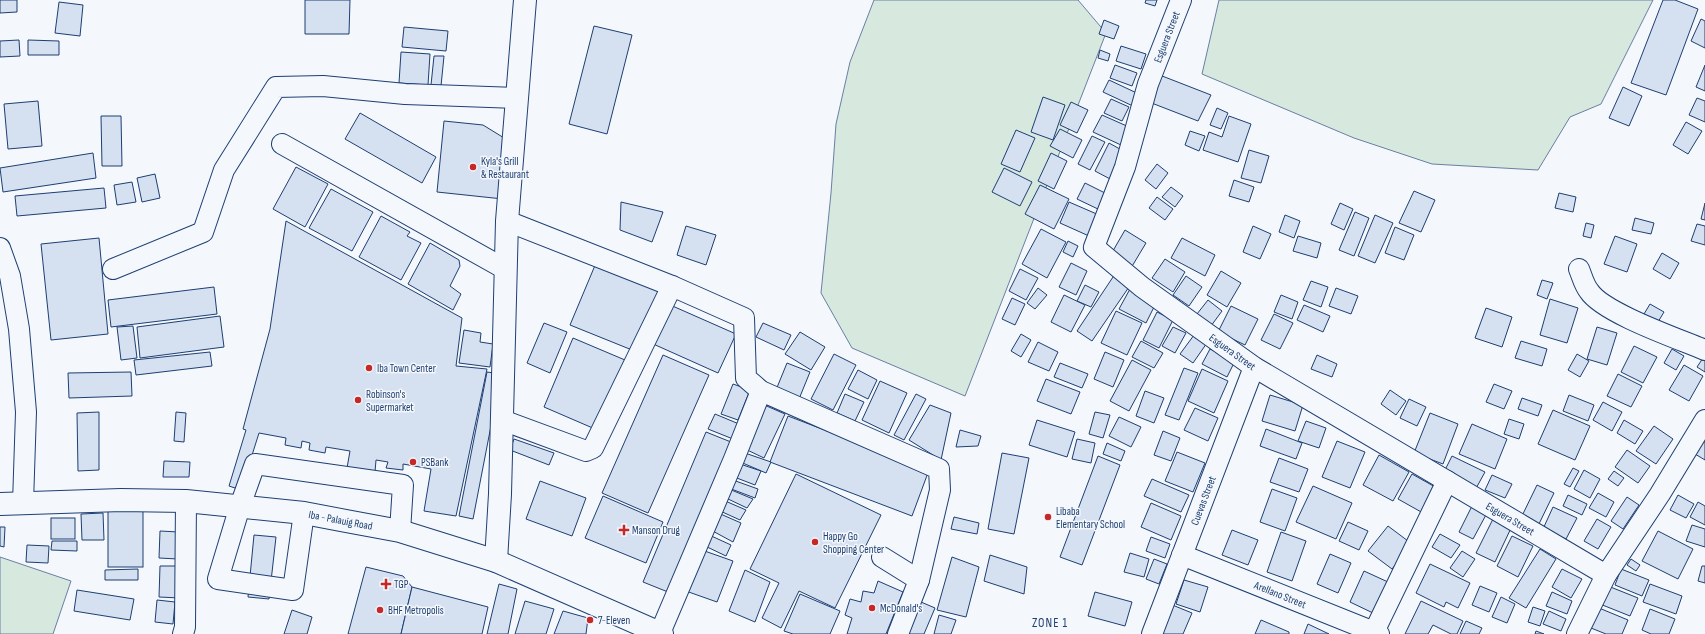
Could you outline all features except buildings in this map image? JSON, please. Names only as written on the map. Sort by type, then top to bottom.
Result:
[{"type":"main road","points":[[496,560],[502,420],[507,221],[525,0]]},
{"type":"main road","name":"Iba - Palauig Road","points":[[0,504],[121,500],[186,501],[304,513],[400,532],[496,560],[661,634]]},
{"type":"street","name":"Esguera Street","points":[[1181,0],[1148,84],[1125,167],[1094,247],[1142,286],[1254,367],[1606,575]]},
{"type":"street","points":[[113,269],[203,232],[224,170],[276,87],[323,86],[405,94],[517,98]]},
{"type":"street","points":[[282,144],[506,269]]},
{"type":"street","points":[[507,221],[672,286],[744,318],[746,378],[761,391],[939,469],[940,490],[919,580],[898,634]]},
{"type":"street","points":[[0,248],[18,329],[26,412],[23,503]]},
{"type":"street","points":[[1578,269],[1589,292],[1602,304],[1629,318],[1705,350]]},
{"type":"street","points":[[502,420],[586,451],[593,448],[672,286]]},
{"type":"street","name":"Cuevas Street","points":[[1152,634],[1254,367]]},
{"type":"street","points":[[661,634],[761,391]]},
{"type":"street","points":[[1577,634],[1606,575],[1660,494],[1705,420]]},
{"type":"street","points":[[304,513],[293,590],[218,579],[240,506],[255,464],[403,484],[400,532]]},
{"type":"street","points":[[1375,633],[1447,481]]},
{"type":"street","points":[[183,634],[185,627],[186,501]]},
{"type":"street","name":"Arellano Street","points":[[1182,555],[1375,633]]},
{"type":"street","points":[[882,557],[919,580]]},
{"type":"shaded area","points":[[874,0],[1078,0],[1106,33],[965,396],[852,348],[821,293],[836,124],[850,62]]},
{"type":"shaded area","points":[[1219,0],[1653,0],[1601,104],[1570,117],[1538,170],[1432,164],[1354,138],[1202,74]]},
{"type":"shaded area","points":[[0,557],[71,581],[53,634],[0,634]]},
{"type":"place","name":"Kyla's Grill & Restaurant","points":[[473,167]]},
{"type":"place","name":"Iba Town Center","points":[[369,368]]},
{"type":"place","name":"Robinson's Supermarket","points":[[358,400]]},
{"type":"place","name":"PSBank","points":[[413,462]]},
{"type":"place","name":"Libaba Elementary School","points":[[1048,517]]},
{"type":"place","name":"Manson Drug","points":[[624,530]]},
{"type":"place","name":"Happy Go Shopping Center","points":[[815,542]]},
{"type":"place","name":"TGP","points":[[386,584]]},
{"type":"place","name":"McDonald's","points":[[872,608]]},
{"type":"place","name":"BHF Metropolis","points":[[380,610]]},
{"type":"place","name":"7-Eleven","points":[[590,620]]},
{"type":"district","name":"ZONE 1","points":[[1050,623]]}]
